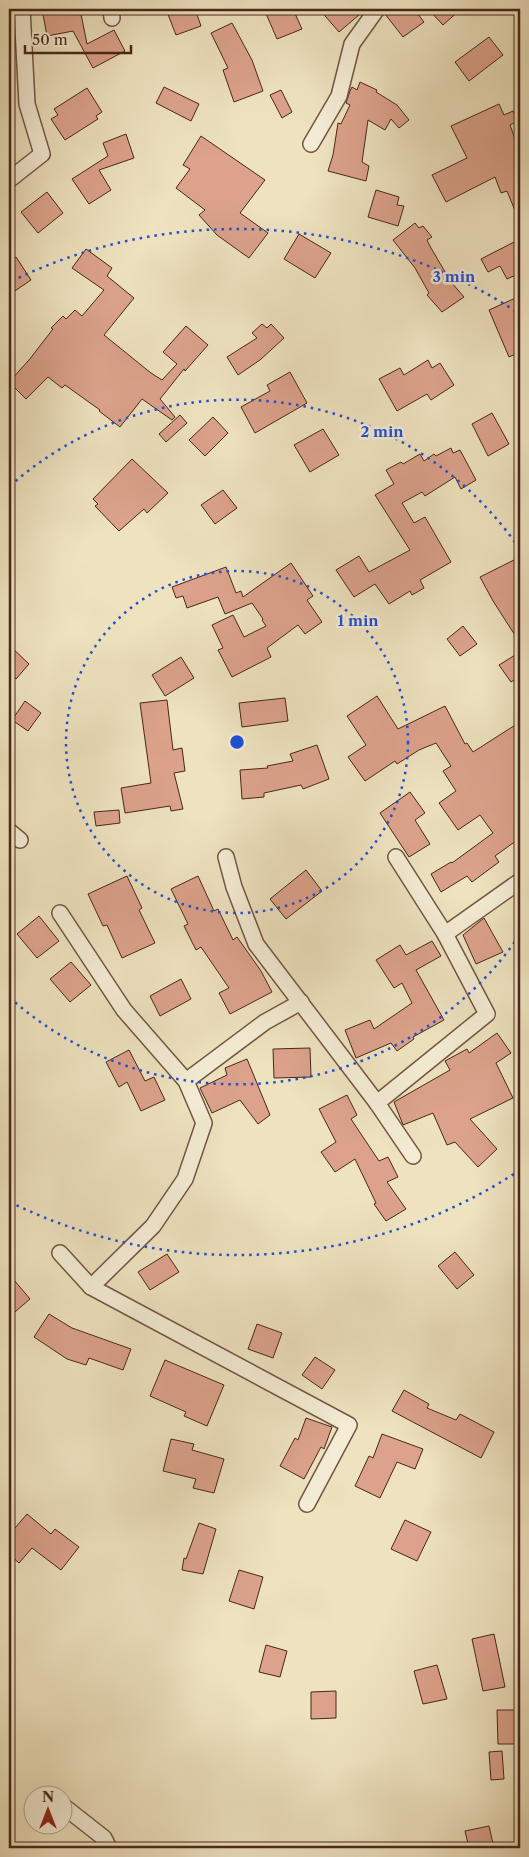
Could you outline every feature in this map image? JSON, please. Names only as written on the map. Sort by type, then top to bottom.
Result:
[{"type":"street","points":[[9,180],[42,154],[27,104],[22,9]]},
{"type":"street","points":[[311,144],[339,96],[352,44],[377,9]]},
{"type":"street","points":[[226,857],[234,887],[256,944],[377,1103],[413,1156]]},
{"type":"street","points":[[377,1103],[487,1014],[445,934],[396,857]]},
{"type":"street","points":[[445,934],[520,881]]},
{"type":"street","points":[[60,913],[124,1010],[186,1081],[204,1124],[185,1179],[153,1226],[91,1287]]},
{"type":"street","points":[[186,1081],[264,1022],[301,1002]]},
{"type":"street","points":[[60,1253],[91,1287],[349,1425],[308,1504]]},
{"type":"street","points":[[72,1813],[104,1838],[110,1848]]},
{"type":"building","points":[[42,9],[80,9],[87,44],[114,30],[125,51],[93,68],[73,31],[47,36]]},
{"type":"building","points":[[166,9],[195,9],[201,26],[176,35]]},
{"type":"building","points":[[264,9],[293,9],[302,29],[277,39]]},
{"type":"building","points":[[319,9],[366,9],[339,32]]},
{"type":"building","points":[[392,9],[414,9],[424,22],[403,37],[385,14]]},
{"type":"building","points":[[428,9],[461,9],[443,25]]},
{"type":"building","points":[[232,23],[252,60],[263,91],[234,102],[223,70],[228,68],[211,33]]},
{"type":"building","points":[[489,37],[503,55],[469,81],[455,62]]},
{"type":"building","points":[[360,82],[377,90],[376,92],[397,105],[409,120],[399,128],[391,119],[385,130],[368,120],[362,162],[369,166],[366,181],[328,171],[333,155],[338,123],[341,124],[350,105],[346,103],[352,87],[357,90]]},
{"type":"building","points":[[164,87],[199,104],[191,121],[156,103]]},
{"type":"building","points":[[87,88],[102,112],[96,116],[98,119],[65,140],[51,119],[58,115],[54,109]]},
{"type":"building","points":[[281,90],[292,112],[282,118],[270,95]]},
{"type":"building","points":[[499,104],[504,115],[513,111],[518,121],[510,125],[520,153],[520,223],[507,191],[501,193],[495,177],[446,202],[432,175],[467,158],[451,126]]},
{"type":"building","points":[[126,134],[134,158],[99,170],[111,190],[89,204],[72,179],[108,156],[103,143]]},
{"type":"building","points":[[201,136],[265,180],[240,213],[268,233],[249,258],[217,235],[199,215],[205,210],[176,188],[190,169],[183,165]]},
{"type":"building","points":[[376,190],[399,197],[397,205],[404,206],[398,226],[368,217]]},
{"type":"building","points":[[47,192],[63,213],[38,233],[21,212]]},
{"type":"building","points":[[415,223],[419,228],[423,226],[432,237],[427,240],[431,248],[451,282],[464,297],[442,312],[427,295],[429,293],[415,268],[393,240]]},
{"type":"building","points":[[299,234],[331,253],[315,278],[284,259]]},
{"type":"building","points":[[520,239],[520,273],[507,279],[500,266],[488,272],[481,259]]},
{"type":"building","points":[[86,249],[112,268],[107,276],[134,298],[104,335],[151,373],[162,380],[177,364],[163,352],[186,326],[208,345],[185,371],[184,369],[160,399],[175,417],[172,420],[142,399],[120,427],[65,385],[62,388],[48,377],[26,399],[9,382],[29,360],[53,329],[51,328],[63,316],[66,319],[75,310],[82,316],[104,290],[72,268]]},
{"type":"building","points":[[16,257],[31,280],[9,295],[9,262]]},
{"type":"building","points":[[520,296],[520,352],[509,357],[489,310]]},
{"type":"building","points":[[262,324],[267,328],[271,324],[284,338],[260,360],[238,375],[227,357],[257,338],[252,333]]},
{"type":"building","points":[[428,360],[432,368],[440,363],[454,385],[431,400],[427,394],[397,411],[379,379],[400,368],[404,375]]},
{"type":"building","points":[[290,372],[307,403],[255,433],[241,407],[270,391],[267,385]]},
{"type":"building","points":[[492,413],[509,444],[488,456],[472,424]]},
{"type":"building","points":[[180,415],[187,423],[166,442],[159,434]]},
{"type":"building","points":[[213,417],[228,433],[205,456],[189,440]]},
{"type":"building","points":[[323,429],[339,455],[310,472],[294,445]]},
{"type":"building","points":[[451,448],[453,453],[460,450],[476,480],[461,489],[455,477],[425,496],[422,492],[402,503],[414,523],[425,517],[451,562],[420,580],[424,588],[412,595],[410,591],[389,604],[375,584],[354,597],[336,570],[359,556],[369,572],[410,550],[375,495],[394,484],[386,470],[401,462],[403,464],[420,454],[424,461],[434,454],[436,456]]},
{"type":"building","points":[[132,459],[168,493],[147,513],[144,509],[119,531],[95,506],[98,504],[93,499]]},
{"type":"building","points":[[223,490],[237,508],[215,524],[201,505]]},
{"type":"building","points":[[520,557],[520,643],[480,577]]},
{"type":"building","points":[[291,563],[313,596],[307,600],[322,622],[305,634],[298,625],[267,648],[271,657],[232,677],[218,650],[223,648],[212,625],[233,615],[244,637],[266,626],[263,619],[252,603],[225,614],[218,597],[187,608],[183,596],[176,598],[172,587],[226,567],[236,593],[241,591],[243,597]]},
{"type":"building","points":[[463,626],[477,644],[460,656],[447,639]]},
{"type":"building","points":[[9,645],[29,664],[16,679],[9,672]]},
{"type":"building","points":[[520,652],[520,676],[511,682],[499,665]]},
{"type":"building","points":[[181,657],[194,678],[165,696],[152,675]]},
{"type":"building","points":[[377,696],[398,729],[445,706],[465,744],[467,743],[473,752],[520,722],[520,838],[495,856],[499,862],[472,882],[467,876],[441,892],[431,874],[452,863],[493,833],[480,815],[458,830],[439,803],[456,791],[443,771],[451,766],[436,743],[419,750],[397,764],[395,761],[365,781],[348,757],[366,745],[347,716]]},
{"type":"building","points":[[285,698],[288,721],[242,727],[239,703]]},
{"type":"building","points":[[167,700],[173,750],[182,748],[185,771],[174,773],[183,809],[171,811],[170,806],[125,813],[121,788],[151,783],[140,703]]},
{"type":"building","points":[[25,701],[41,713],[28,731],[12,720]]},
{"type":"building","points":[[317,745],[329,779],[303,789],[301,785],[264,793],[264,797],[242,799],[240,770],[268,768],[267,766],[293,761],[290,754]]},
{"type":"building","points":[[410,792],[425,813],[415,820],[430,844],[409,857],[380,813]]},
{"type":"building","points":[[119,810],[120,823],[96,826],[94,812]]},
{"type":"building","points":[[306,870],[322,891],[286,919],[270,899]]},
{"type":"building","points":[[127,876],[142,908],[139,910],[155,943],[122,958],[107,925],[103,926],[88,894]]},
{"type":"building","points":[[198,876],[214,911],[218,909],[233,940],[237,937],[261,971],[272,992],[230,1014],[219,993],[229,988],[201,947],[196,950],[184,926],[188,924],[171,889]]},
{"type":"building","points":[[39,916],[59,941],[37,958],[17,934]]},
{"type":"building","points":[[484,918],[503,952],[476,964],[463,935]]},
{"type":"building","points":[[432,941],[441,956],[416,970],[444,1020],[413,1037],[414,1039],[397,1051],[391,1043],[356,1058],[345,1030],[370,1020],[374,1029],[412,1003],[402,983],[394,988],[376,960],[400,945],[406,955]]},
{"type":"building","points":[[71,962],[91,985],[70,1002],[50,979]]},
{"type":"building","points":[[181,979],[191,999],[160,1016],[150,996]]},
{"type":"building","points":[[497,1033],[511,1053],[496,1063],[513,1098],[470,1119],[497,1149],[478,1167],[455,1142],[447,1145],[433,1113],[403,1125],[394,1102],[450,1070],[445,1061],[467,1049],[469,1053]]},
{"type":"building","points":[[310,1048],[311,1077],[274,1078],[273,1049]]},
{"type":"building","points":[[129,1050],[145,1081],[154,1077],[165,1100],[141,1111],[127,1082],[119,1087],[106,1062]]},
{"type":"building","points":[[247,1059],[270,1115],[258,1124],[240,1100],[212,1113],[200,1088],[227,1075],[225,1068]]},
{"type":"building","points":[[347,1095],[357,1115],[351,1119],[379,1161],[388,1157],[398,1177],[387,1182],[406,1209],[386,1221],[374,1204],[376,1203],[355,1159],[335,1172],[321,1152],[336,1142],[319,1109]]},
{"type":"building","points":[[455,1252],[474,1275],[457,1289],[438,1266]]},
{"type":"building","points":[[167,1254],[179,1272],[150,1290],[138,1272]]},
{"type":"building","points":[[9,1274],[30,1299],[9,1317]]},
{"type":"building","points":[[49,1314],[72,1328],[131,1349],[123,1370],[89,1358],[86,1365],[67,1359],[34,1337]]},
{"type":"building","points":[[257,1324],[282,1333],[273,1358],[248,1349]]},
{"type":"building","points":[[315,1357],[335,1370],[322,1389],[302,1375]]},
{"type":"building","points":[[165,1360],[224,1385],[207,1426],[184,1416],[186,1412],[150,1396]]},
{"type":"building","points":[[404,1390],[429,1404],[427,1408],[456,1420],[460,1414],[494,1432],[481,1458],[392,1411]]},
{"type":"building","points":[[306,1418],[332,1427],[324,1449],[321,1447],[304,1479],[280,1466],[295,1438],[298,1440]]},
{"type":"building","points":[[382,1434],[423,1449],[415,1469],[397,1462],[380,1498],[355,1486],[369,1456],[373,1458]]},
{"type":"building","points":[[171,1439],[194,1444],[192,1450],[224,1459],[214,1493],[193,1488],[196,1479],[163,1471]]},
{"type":"building","points":[[27,1514],[51,1534],[55,1529],[79,1547],[61,1570],[32,1548],[19,1563],[9,1554],[9,1535]]},
{"type":"building","points":[[405,1520],[431,1532],[417,1561],[391,1549]]},
{"type":"building","points":[[199,1523],[216,1529],[203,1574],[182,1570],[184,1558],[186,1559]]},
{"type":"building","points":[[239,1570],[263,1577],[254,1609],[229,1601]]},
{"type":"building","points":[[494,1634],[505,1687],[483,1691],[472,1639]]},
{"type":"building","points":[[266,1645],[287,1651],[280,1677],[259,1672]]},
{"type":"building","points":[[437,1665],[447,1699],[423,1704],[414,1671]]},
{"type":"building","points":[[336,1691],[336,1718],[311,1719],[311,1692]]},
{"type":"building","points":[[497,1710],[515,1710],[515,1744],[498,1744]]},
{"type":"building","points":[[502,1751],[504,1779],[491,1780],[489,1752]]},
{"type":"building","points":[[489,1826],[494,1848],[469,1848],[465,1831]]}]
